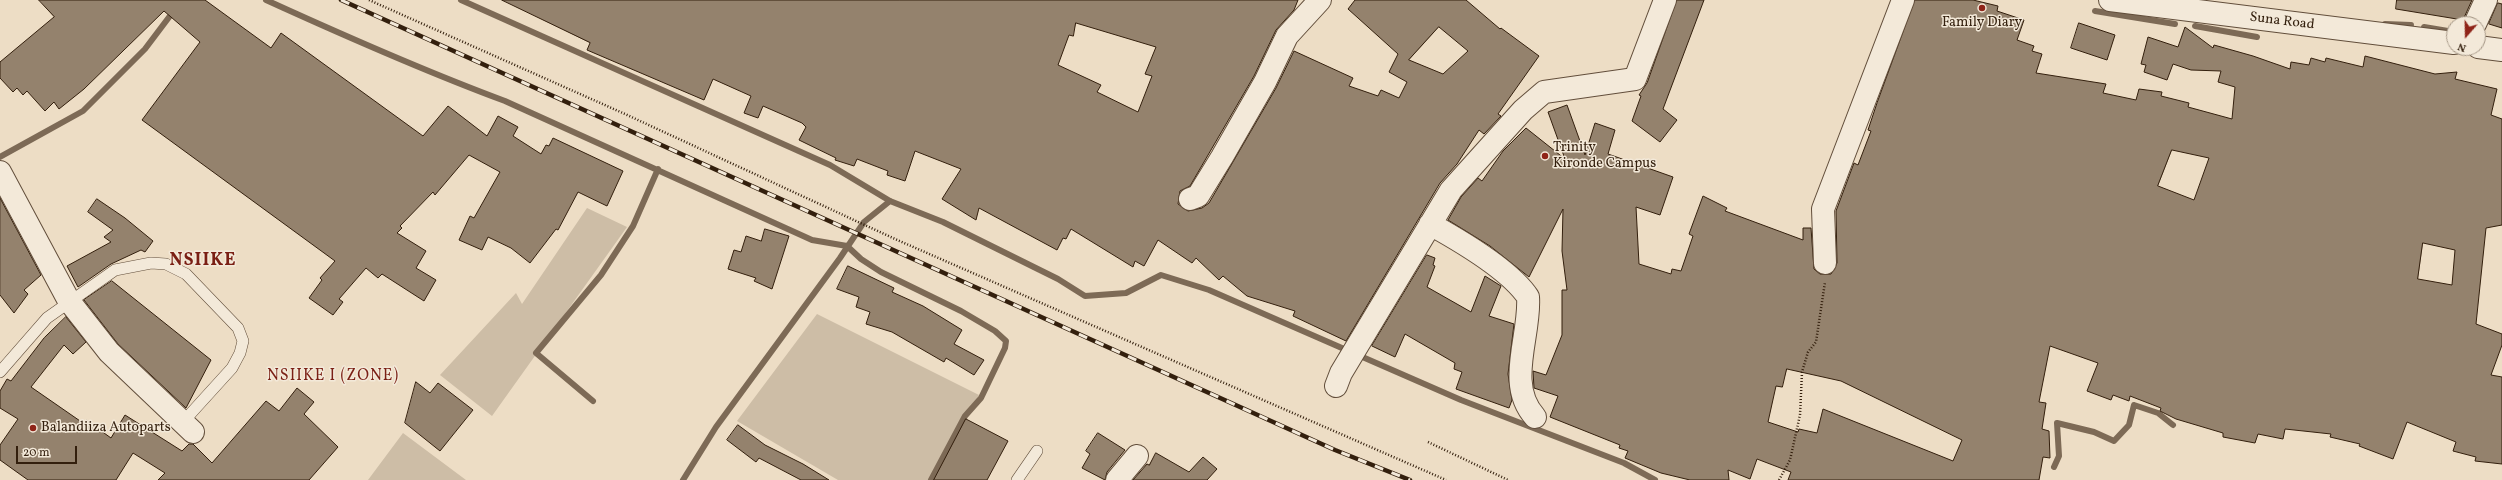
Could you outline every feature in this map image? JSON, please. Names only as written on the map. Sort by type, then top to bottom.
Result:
[{"type":"street","points":[[1190,199],[1198,196],[1222,157],[1264,82],[1287,36],[1320,0]]},
{"type":"street","points":[[1336,386],[1430,224],[1451,190],[1469,168],[1523,110],[1544,92],[1635,79],[1665,0]]},
{"type":"street","points":[[1825,263],[1823,209],[1903,0]]},
{"type":"street","points":[[2479,16],[2486,0]]},
{"type":"street","name":"Suna Road","points":[[2124,1],[2446,42]]},
{"type":"street","points":[[2486,48],[2502,50]]},
{"type":"street","points":[[0,172],[69,301],[109,352],[188,427]]},
{"type":"street","points":[[1430,224],[1460,241],[1506,275],[1528,296],[1521,383],[1525,404],[1534,417]]},
{"type":"street","points":[[1117,480],[1137,456]]},
{"type":"lane","points":[[0,372],[47,318],[69,301],[115,270],[151,264],[166,264],[186,274],[238,328],[243,341],[240,353],[232,368],[188,427]]},
{"type":"lane","points":[[1017,480],[1037,451]]},
{"type":"path","points":[[369,0],[625,114],[895,240],[1446,480]]},
{"type":"path","points":[[1779,480],[1790,460],[1800,415],[1802,372],[1808,352],[1816,342],[1824,292],[1825,263]]},
{"type":"path","points":[[1428,442],[1508,480]]},
{"type":"shaded area","points":[[587,208],[627,227],[492,416],[440,375],[516,293],[522,304]]},
{"type":"shaded area","points":[[817,314],[979,395],[934,480],[838,480],[737,421]]},
{"type":"shaded area","points":[[403,433],[466,480],[368,480]]},
{"type":"building","points":[[39,0],[205,0],[271,48],[281,33],[423,136],[448,106],[487,136],[498,116],[518,127],[513,136],[541,154],[546,145],[549,146],[553,138],[623,171],[607,206],[578,192],[558,230],[556,229],[530,263],[511,248],[488,237],[482,250],[459,240],[470,216],[474,218],[500,172],[469,155],[435,195],[433,192],[400,226],[402,228],[397,233],[426,251],[416,268],[436,280],[424,301],[382,274],[378,278],[366,268],[339,299],[343,302],[333,315],[309,298],[322,280],[320,278],[335,261],[142,120],[200,42],[164,11],[84,89],[59,109],[54,102],[45,111],[27,91],[23,95],[17,88],[13,92],[0,78],[0,62],[54,17]]},
{"type":"building","points":[[502,0],[1298,0],[1294,10],[1276,30],[1254,76],[1190,186],[1180,191],[1178,204],[1188,211],[1202,208],[1209,203],[1276,88],[1294,51],[1353,78],[1349,86],[1378,96],[1381,90],[1399,98],[1407,82],[1389,72],[1398,54],[1348,9],[1355,0],[1466,0],[1500,29],[1501,28],[1539,56],[1498,114],[1501,116],[1484,134],[1479,130],[1457,164],[1440,183],[1346,341],[1293,316],[1295,311],[1247,296],[1223,276],[1219,280],[1196,258],[1192,263],[1158,240],[1144,266],[1135,261],[1133,267],[1071,229],[1066,239],[1063,238],[1057,250],[979,208],[976,220],[942,199],[961,169],[915,151],[905,181],[887,175],[888,171],[857,159],[854,166],[835,160],[836,158],[799,140],[806,127],[802,123],[763,106],[758,118],[744,113],[751,96],[713,79],[704,100],[587,50],[590,43]],"holes":[[[1076,23],[1156,47],[1145,74],[1152,76],[1138,112],[1097,92],[1101,85],[1058,65],[1069,35],[1073,36]],[[1439,27],[1468,51],[1443,74],[1409,60]]]},
{"type":"building","points":[[1677,0],[1704,0],[1663,109],[1677,120],[1660,142],[1632,121],[1641,96],[1639,95],[1647,83]]},
{"type":"building","points":[[1915,0],[1973,0],[1998,6],[1997,11],[2024,20],[2017,40],[2034,46],[2032,51],[2042,54],[2036,73],[2106,84],[2103,93],[2136,100],[2139,89],[2162,92],[2161,96],[2189,103],[2188,107],[2232,119],[2235,87],[2218,82],[2221,71],[2191,70],[2173,64],[2167,80],[2144,72],[2146,65],[2141,64],[2148,37],[2178,47],[2185,27],[2213,48],[2214,45],[2253,56],[2290,69],[2291,62],[2309,65],[2311,58],[2325,62],[2326,58],[2363,67],[2365,56],[2435,74],[2457,72],[2455,79],[2497,89],[2491,115],[2502,119],[2502,225],[2486,228],[2476,324],[2502,334],[2502,345],[2491,375],[2502,377],[2502,464],[2475,461],[2476,457],[2453,451],[2456,442],[2407,422],[2393,459],[2359,446],[2360,444],[2330,437],[2331,434],[2285,429],[2283,439],[2258,434],[2255,443],[2223,437],[2223,433],[2176,419],[2160,411],[2161,408],[2130,396],[2129,401],[2113,395],[2111,400],[2087,391],[2098,363],[2050,346],[2039,402],[2046,403],[2042,429],[2049,431],[2050,458],[2043,457],[2039,480],[1788,480],[1791,472],[1757,459],[1750,479],[1728,470],[1729,480],[1690,480],[1661,473],[1625,458],[1628,451],[1619,448],[1620,445],[1550,417],[1558,396],[1534,388],[1533,371],[1546,375],[1562,335],[1562,290],[1567,290],[1562,251],[1563,209],[1529,277],[1490,246],[1448,220],[1461,197],[1478,178],[1482,181],[1503,151],[1526,128],[1565,159],[1548,112],[1567,105],[1585,155],[1595,123],[1615,130],[1608,154],[1673,177],[1660,215],[1636,207],[1639,264],[1671,274],[1672,269],[1681,271],[1693,236],[1689,234],[1703,196],[1727,208],[1725,211],[1803,240],[1803,228],[1811,228],[1814,269],[1820,274],[1831,274],[1837,263],[1836,211],[1854,163],[1858,165],[1871,131],[1868,130]],"holes":[[[2172,150],[2209,158],[2194,200],[2158,186]],[[2423,243],[2455,250],[2452,285],[2418,279]],[[1787,369],[1841,381],[1962,440],[1953,461],[1823,409],[1817,433],[1799,429],[1798,432],[1768,422],[1776,386],[1782,387]]]},
{"type":"building","points":[[2397,0],[2472,0],[2465,16],[2446,16],[2446,17],[2396,9]]},
{"type":"building","points":[[2498,3],[2502,4],[2502,28],[2489,24]]},
{"type":"building","points":[[2079,23],[2115,35],[2107,60],[2071,48]]},
{"type":"building","points":[[0,198],[41,275],[24,290],[28,294],[14,313],[0,295]]},
{"type":"building","points":[[97,199],[125,218],[153,241],[145,252],[141,250],[111,264],[78,287],[67,266],[111,242],[104,237],[113,230],[88,212]]},
{"type":"building","points":[[765,229],[789,236],[772,289],[754,281],[756,278],[728,269],[734,250],[741,252],[746,236],[761,241]]},
{"type":"building","points":[[1427,255],[1435,258],[1433,265],[1435,266],[1427,287],[1471,312],[1485,276],[1501,286],[1489,316],[1514,324],[1508,374],[1512,400],[1509,408],[1456,389],[1462,372],[1454,369],[1455,363],[1405,334],[1395,357],[1372,346]]},
{"type":"building","points":[[848,266],[894,288],[892,292],[923,306],[962,330],[954,344],[984,360],[974,375],[946,358],[944,362],[892,332],[866,324],[870,312],[856,307],[859,297],[837,289]]},
{"type":"building","points":[[112,281],[211,360],[186,408],[118,344],[84,300]]},
{"type":"building","points":[[66,317],[86,342],[73,354],[64,345],[31,387],[83,423],[86,420],[111,438],[125,415],[182,451],[189,444],[193,444],[212,463],[266,401],[279,411],[297,388],[314,402],[304,414],[338,447],[309,480],[158,480],[165,473],[133,453],[116,480],[28,480],[0,460],[0,445],[18,419],[0,408],[0,391],[7,379],[11,381],[44,338]]},
{"type":"building","points":[[416,382],[430,393],[438,383],[473,410],[440,451],[405,423]]},
{"type":"building","points":[[966,419],[1008,441],[987,480],[934,480]]},
{"type":"building","points":[[738,425],[765,445],[803,464],[829,480],[801,480],[759,458],[756,462],[727,440]]},
{"type":"building","points":[[1098,433],[1125,450],[1107,472],[1105,480],[1082,468],[1090,454],[1086,451]]},
{"type":"building","points":[[1156,453],[1189,472],[1203,457],[1217,469],[1207,480],[1133,480],[1147,464],[1149,465]]},
{"type":"waterway","points":[[0,157],[83,111],[145,49],[182,0]]},
{"type":"waterway","points":[[266,0],[385,53],[505,101],[812,240],[847,246],[861,259],[881,272],[961,311],[995,331],[1006,341],[1005,348],[981,398],[965,416],[931,480]]},
{"type":"waterway","points":[[461,0],[830,165],[890,201],[943,222],[1058,279],[1085,296],[1126,293],[1161,275],[1209,290],[1461,400],[1624,463],[1655,480]]},
{"type":"waterway","points":[[2095,11],[2175,24]]},
{"type":"waterway","points":[[2385,24],[2411,25]]},
{"type":"waterway","points":[[2195,26],[2257,37]]},
{"type":"waterway","points":[[2424,27],[2446,31]]},
{"type":"waterway","points":[[593,401],[536,353],[601,275],[633,226],[658,169]]},
{"type":"waterway","points":[[683,480],[716,427],[840,258],[864,222],[890,201]]},
{"type":"waterway","points":[[2054,467],[2059,456],[2057,423],[2094,432],[2114,441],[2129,425],[2134,405],[2158,413],[2173,425]]},
{"type":"railway","points":[[341,0],[1335,450],[1410,480]]},
{"type":"place","name":"Family Diary","points":[[1982,8]]},
{"type":"place","name":"Trinity Kironde Campus","points":[[1545,156]]},
{"type":"place","name":"Balandiiza Autoparts","points":[[33,428]]},
{"type":"district","name":"NSIIKE","points":[[203,262]]},
{"type":"district","name":"NSIIKE I (ZONE)","points":[[333,377]]}]
